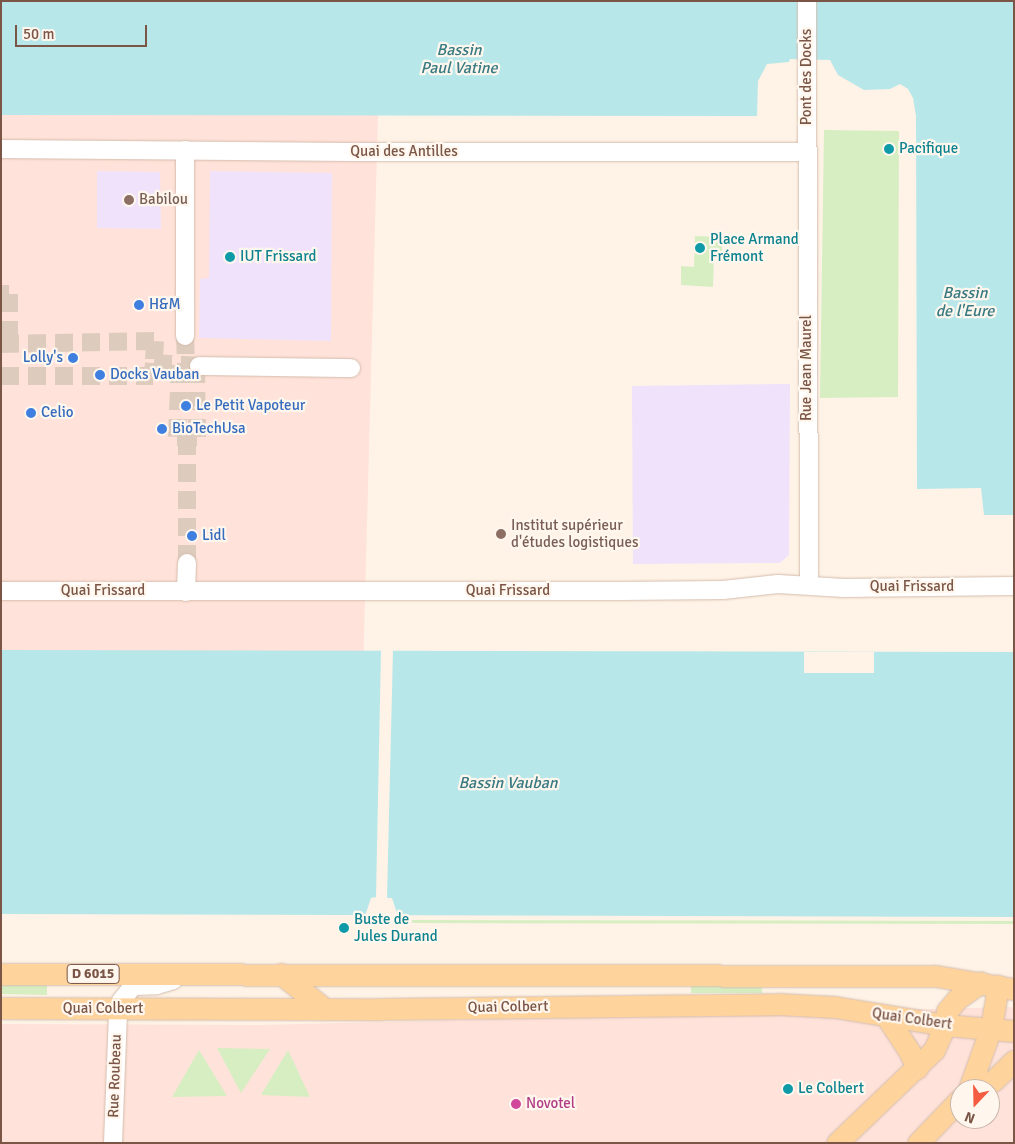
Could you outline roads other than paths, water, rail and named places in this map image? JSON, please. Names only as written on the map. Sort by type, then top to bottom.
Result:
[{"type":"main road","name":"Quai Colbert","points":[[1,974],[936,976],[997,985]]},
{"type":"main road","points":[[281,974],[325,1009]]},
{"type":"main road","points":[[837,1143],[934,1050],[945,1025],[947,1011],[957,999],[997,985],[991,1028],[973,1079]]},
{"type":"main road","name":"Quai Colbert","points":[[1,1008],[118,1010],[325,1009],[778,1004],[835,1007],[945,1025],[1014,1031]]},
{"type":"main road","points":[[886,1016],[909,1051],[917,1068]]},
{"type":"main road","points":[[995,1079],[1014,1061]]},
{"type":"main road","points":[[918,1143],[950,1109]]},
{"type":"street","name":"Pont des Docks","points":[[807,1],[807,152]]},
{"type":"street","name":"Quai des Antilles","points":[[1,149],[351,152],[807,152]]},
{"type":"street","points":[[185,150],[186,336]]},
{"type":"street","name":"Rue Jean Maurel","points":[[807,152],[809,585]]},
{"type":"street","points":[[199,366],[351,368]]},
{"type":"street","points":[[186,592],[187,563]]},
{"type":"street","name":"Quai Frissard","points":[[1,591],[622,591],[723,590],[778,584],[844,588],[1014,586]]},
{"type":"street","points":[[118,1010],[121,1001],[133,986],[157,984],[174,980],[185,974]]},
{"type":"street","name":"Rue Roubeau","points":[[113,1143],[118,1010]]},
{"type":"water","name":"Bassin Paul Vatine","points":[[1,1],[1014,1],[1014,515],[984,515],[981,488],[917,489],[916,116],[913,98],[908,89],[900,84],[890,89],[864,90],[838,75],[830,60],[790,59],[789,62],[767,64],[758,81],[757,116],[1,115]]},
{"type":"water","name":"Bassin Vauban","points":[[1,650],[1014,652],[1014,917],[1,914]]},
{"type":"tunnel","points":[[1,294],[9,294],[9,344]]},
{"type":"tunnel","points":[[185,336],[186,366]]},
{"type":"tunnel","points":[[1,344],[155,341],[154,363]]},
{"type":"tunnel","points":[[1,376],[153,376],[154,363],[199,366]]},
{"type":"tunnel","points":[[180,365],[177,437],[187,437],[187,563]]},
{"type":"tunnel","points":[[187,437],[197,437],[196,366]]},
{"type":"place","name":"Pacifique","points":[[889,149]]},
{"type":"place","name":"Babilou","points":[[129,200]]},
{"type":"place","name":"Place Armand Frémont","points":[[700,248]]},
{"type":"place","name":"IUT Frissard","points":[[230,257]]},
{"type":"place","name":"H&M","points":[[139,305]]},
{"type":"place","name":"Lolly's","points":[[73,358]]},
{"type":"place","name":"Docks Vauban","points":[[100,375]]},
{"type":"place","name":"Le Petit Vapoteur","points":[[186,406]]},
{"type":"place","name":"Celio","points":[[31,413]]},
{"type":"place","name":"BioTechUsa","points":[[162,429]]},
{"type":"place","name":"Institut supérieur d'études logistiques","points":[[501,534]]},
{"type":"place","name":"Lidl","points":[[192,536]]},
{"type":"place","name":"Buste de Jules Durand","points":[[344,928]]},
{"type":"place","name":"Le Colbert","points":[[788,1089]]},
{"type":"place","name":"Novotel","points":[[516,1104]]},
{"type":"water label","name":"Bassin de l'Eure","points":[[965,302]]}]
